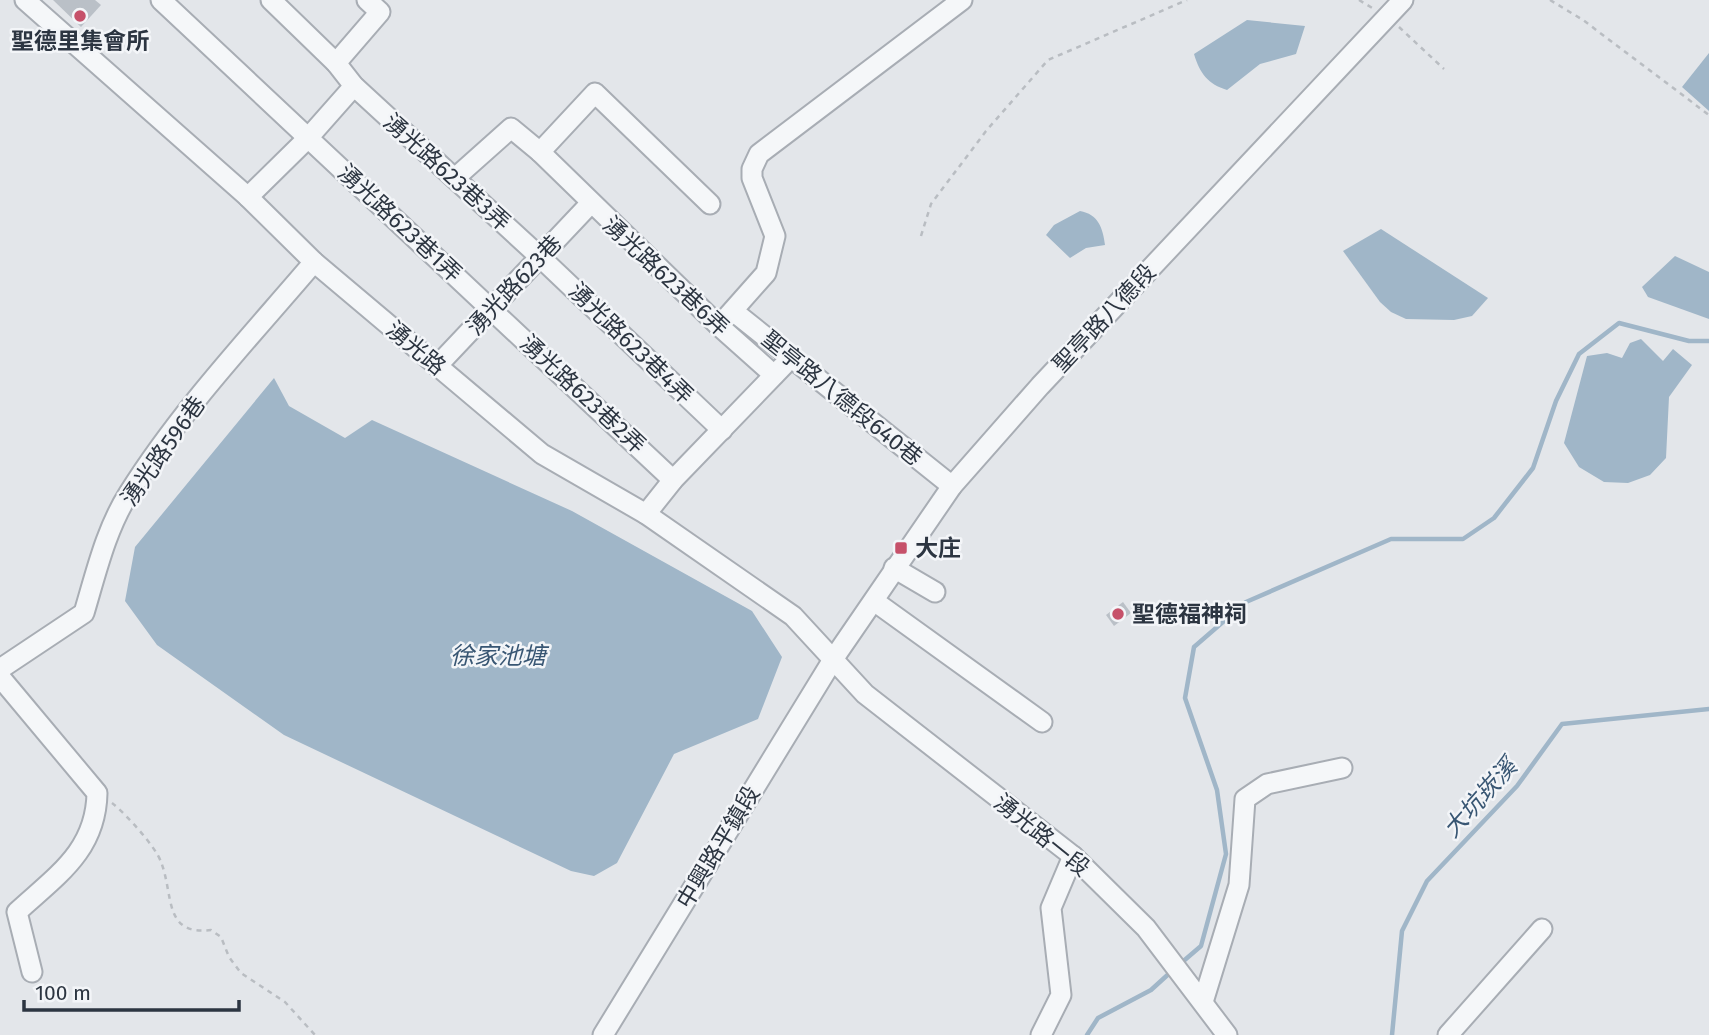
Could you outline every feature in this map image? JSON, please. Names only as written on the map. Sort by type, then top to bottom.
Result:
[{"type":"street","name":"湧光路","points":[[25,0],[248,197],[314,261],[541,454],[646,514],[793,616],[834,658]]},
{"type":"street","name":"湧光路623巷1弄","points":[[161,0],[492,308]]},
{"type":"street","name":"湧光路623巷3弄","points":[[271,0],[336,64],[354,86],[540,257]]},
{"type":"street","points":[[336,64],[380,12],[367,0]]},
{"type":"street","points":[[719,326],[766,273],[775,236],[752,178],[759,154],[961,0]]},
{"type":"street","name":"聖亭路八德段","points":[[834,658],[951,486],[1046,380],[1403,0]]},
{"type":"street","points":[[248,197],[308,138],[354,86]]},
{"type":"street","points":[[540,152],[595,93],[710,204]]},
{"type":"street","name":"湧光路623巷6弄","points":[[455,178],[511,128],[540,152],[590,204],[774,375]]},
{"type":"street","name":"湧光路623巷","points":[[437,366],[590,204]]},
{"type":"street","name":"湧光路623巷4弄","points":[[540,257],[722,430]]},
{"type":"street","name":"湧光路596巷","points":[[0,669],[83,613],[94,573],[128,494],[183,418],[314,261]]},
{"type":"street","name":"湧光路623巷2弄","points":[[492,308],[673,480]]},
{"type":"street","name":"聖亭路八德段640巷","points":[[733,311],[951,486]]},
{"type":"street","points":[[646,514],[673,480],[792,357]]},
{"type":"street","points":[[894,568],[935,592]]},
{"type":"street","points":[[874,601],[1042,722]]},
{"type":"street","name":"湧光路一段","points":[[834,658],[865,694],[1073,856],[1146,929],[1227,1035]]},
{"type":"street","name":"中興路平鎮段","points":[[603,1035],[834,658]]},
{"type":"street","points":[[0,677],[97,793],[97,808],[81,853],[17,912],[32,972]]},
{"type":"street","points":[[1203,1002],[1239,885],[1245,799],[1268,785],[1342,768]]},
{"type":"street","points":[[1041,1035],[1061,995],[1051,908],[1073,856]]},
{"type":"street","points":[[1448,1035],[1542,929]]},
{"type":"path","points":[[922,236],[931,204],[986,131],[1048,60],[1187,0]]},
{"type":"path","points":[[1550,0],[1593,28],[1709,115]]},
{"type":"path","points":[[1388,16],[1444,69]]},
{"type":"path","points":[[97,793],[118,808],[160,859],[175,918],[182,927],[191,931],[211,930],[221,937],[229,957],[241,973],[285,1002],[315,1035]]},
{"type":"water","points":[[1247,20],[1305,26],[1296,54],[1260,64],[1227,90],[1206,77],[1194,54]]},
{"type":"water","points":[[1709,53],[1709,111],[1682,87]]},
{"type":"water","points":[[1080,211],[1091,215],[1098,223],[1105,245],[1086,248],[1070,258],[1046,235],[1054,225]]},
{"type":"water","points":[[1381,229],[1488,298],[1472,316],[1454,320],[1406,319],[1391,312],[1380,302],[1343,251]]},
{"type":"water","points":[[1675,256],[1709,272],[1709,319],[1648,297],[1642,287]]},
{"type":"water","points":[[1641,339],[1663,361],[1673,349],[1692,365],[1669,397],[1666,458],[1650,475],[1628,483],[1604,482],[1579,467],[1564,443],[1587,356],[1607,353],[1622,358],[1630,343]]},
{"type":"water","name":"徐家池塘","points":[[274,378],[289,406],[345,438],[372,420],[572,511],[752,611],[782,657],[758,719],[674,754],[617,863],[594,876],[571,871],[284,735],[157,645],[125,601],[135,547]]},
{"type":"building","name":"聖德里集會所","points":[[53,0],[95,0],[101,5],[81,27]]},
{"type":"building","name":"聖德福神祠","points":[[1123,602],[1131,613],[1114,626],[1106,615]]},
{"type":"waterway","points":[[1180,964],[1201,946],[1226,854],[1217,790],[1185,698],[1194,647],[1246,602],[1391,539],[1463,539],[1494,518],[1533,468],[1556,401],[1579,354],[1619,323],[1689,341],[1709,341]]},
{"type":"waterway","name":"大坑崁溪","points":[[1392,1035],[1402,931],[1427,881],[1517,786],[1562,724],[1709,709]]},
{"type":"waterway","points":[[1087,1035],[1098,1018],[1151,990],[1173,970]]},
{"type":"place","name":"聖德里集會所","points":[[80,16]]},
{"type":"place","name":"大庄","points":[[901,548]]},
{"type":"place","name":"聖德福神祠","points":[[1118,614]]}]
